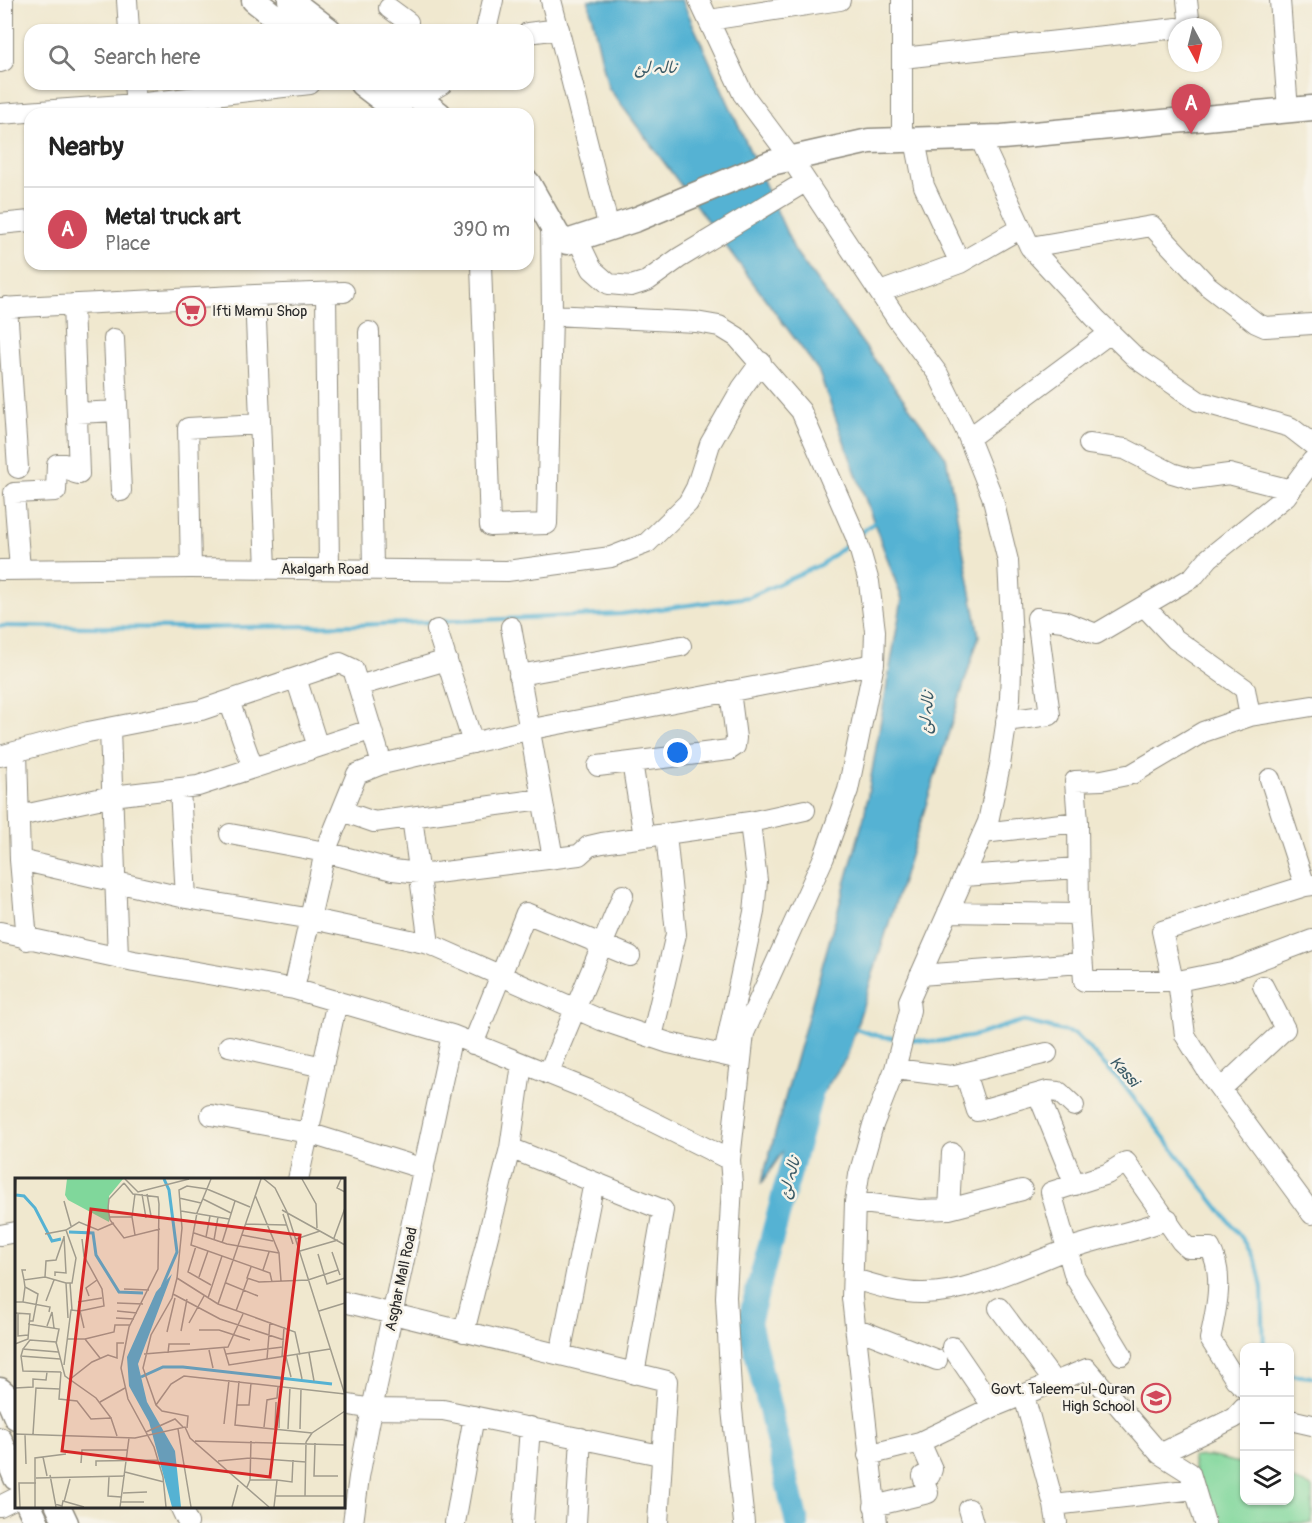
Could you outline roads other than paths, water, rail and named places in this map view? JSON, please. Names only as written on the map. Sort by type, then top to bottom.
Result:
[{"type":"main road","points":[[254,0],[298,10],[320,24]]},
{"type":"main road","points":[[380,90],[426,108]]},
{"type":"main road","points":[[534,193],[558,236],[567,242],[637,219],[781,160],[869,141],[980,138],[1300,110]]},
{"type":"main road","points":[[0,1390],[7,1396],[15,1415]]},
{"type":"main road","points":[[0,1440],[15,1476]]},
{"type":"main road","points":[[31,1508],[37,1523]]},
{"type":"main road","points":[[59,1508],[66,1523]]},
{"type":"street","points":[[0,62],[3,62],[3,0]]},
{"type":"street","points":[[127,0],[129,24]]},
{"type":"street","points":[[488,24],[494,0]]},
{"type":"street","points":[[551,0],[609,228]]},
{"type":"street","points":[[699,0],[743,94],[781,160],[805,182],[938,374],[969,438],[992,496],[1008,561],[1012,642],[1000,765],[983,832],[909,1000],[910,1010],[896,1070],[873,1125],[858,1175],[855,1202],[852,1298],[876,1514],[928,1493],[923,1476],[930,1475],[932,1469],[920,1442]]},
{"type":"street","points":[[709,20],[840,0]]},
{"type":"street","points":[[902,0],[902,58],[908,140],[924,186],[960,263]]},
{"type":"street","points":[[1187,0],[1189,18]]},
{"type":"street","points":[[1280,0],[1300,110]]},
{"type":"street","points":[[390,9],[408,24]]},
{"type":"street","points":[[534,32],[559,29]]},
{"type":"street","points":[[902,58],[1168,29]]},
{"type":"street","points":[[135,90],[137,108]]},
{"type":"street","points":[[144,108],[268,90]]},
{"type":"street","points":[[406,99],[427,90]]},
{"type":"street","points":[[0,114],[24,113]]},
{"type":"street","points":[[980,138],[1030,246],[1137,359],[1198,401],[1290,427],[1312,444]]},
{"type":"street","points":[[578,240],[592,269],[609,284],[631,286],[647,281],[679,258],[805,182]]},
{"type":"street","points":[[481,270],[490,526],[547,524],[552,315],[551,221]]},
{"type":"street","points":[[0,224],[24,222]]},
{"type":"street","points":[[1030,246],[1152,226],[1208,286],[1256,322],[1265,327],[1312,324]]},
{"type":"street","points":[[880,292],[960,263],[1022,228]]},
{"type":"street","points":[[18,468],[3,307],[335,292],[329,569]]},
{"type":"street","points":[[255,295],[266,569]]},
{"type":"street","points":[[20,569],[14,493],[56,491],[57,464],[65,464],[79,474],[73,304]]},
{"type":"street","points":[[552,315],[696,322],[719,326],[737,337],[801,411],[856,537],[869,582],[875,631],[874,664],[848,790],[825,857],[732,1057]]},
{"type":"street","points":[[369,332],[373,569]]},
{"type":"street","points":[[969,438],[1110,333]]},
{"type":"street","points":[[114,339],[121,491]]},
{"type":"street","name":"Akalgarh Road","points":[[0,570],[191,568],[507,571],[611,557],[647,543],[688,503],[696,488],[710,444],[742,388],[761,362]]},
{"type":"street","points":[[77,413],[117,411]]},
{"type":"street","points":[[191,568],[188,428],[259,424]]},
{"type":"street","points":[[1089,444],[1125,450],[1172,473],[1192,478],[1229,474],[1291,490]]},
{"type":"street","points":[[1006,722],[1050,715],[1037,618],[1063,621],[1096,634],[1193,578],[1209,558],[1291,490],[1312,461]]},
{"type":"street","points":[[1144,606],[1175,639],[1245,689],[1250,716]]},
{"type":"street","points":[[511,627],[553,858]]},
{"type":"street","points":[[437,630],[473,743]]},
{"type":"street","points":[[519,675],[681,646]]},
{"type":"street","points":[[358,686],[447,660]]},
{"type":"street","points":[[27,940],[18,816],[8,754],[88,732],[201,710],[340,663],[353,669],[382,765]]},
{"type":"street","points":[[294,988],[312,919],[325,852],[357,774],[382,765],[528,730],[874,664]]},
{"type":"street","points":[[296,678],[318,747]]},
{"type":"street","points":[[598,766],[729,750],[735,746],[729,691]]},
{"type":"street","points":[[229,701],[253,768]]},
{"type":"street","points":[[1083,972],[1078,914],[1078,822],[1075,780],[1102,780],[1132,774],[1203,732],[1250,716],[1312,706]]},
{"type":"street","points":[[110,729],[118,958]]},
{"type":"street","points":[[18,816],[112,796],[198,786],[370,730]]},
{"type":"street","points":[[632,762],[644,837]]},
{"type":"street","points":[[1270,779],[1309,885],[1162,930],[1176,981],[1185,1035],[1221,1089],[1312,1214]]},
{"type":"street","points":[[180,789],[186,898]]},
{"type":"street","points":[[342,811],[374,822],[542,799]]},
{"type":"street","points":[[230,834],[325,852],[393,870],[420,873],[579,855],[589,846],[750,822],[805,810]]},
{"type":"street","points":[[412,817],[429,944]]},
{"type":"street","points":[[744,1523],[728,1361],[727,1266],[732,1184],[730,1160],[732,1057],[758,881],[750,822]]},
{"type":"street","points":[[983,832],[1078,822]]},
{"type":"street","points":[[652,1037],[676,934],[666,834]]},
{"type":"street","points":[[20,860],[186,898],[312,919],[429,944],[576,1009],[652,1037],[732,1057]]},
{"type":"street","points":[[964,876],[1078,868]]},
{"type":"street","points":[[548,1074],[623,895]]},
{"type":"street","points":[[948,912],[1078,914]]},
{"type":"street","points":[[473,1044],[503,976],[526,914],[630,956]]},
{"type":"street","points":[[0,932],[27,940],[118,958],[294,988],[452,1035],[589,1090],[730,1160]]},
{"type":"street","points":[[921,975],[1083,972],[1176,981],[1232,970],[1312,940]]},
{"type":"street","points":[[1221,1089],[1285,1029],[1263,986]]},
{"type":"street","points":[[298,1178],[337,1001]]},
{"type":"street","name":"Asghar Mall Road","points":[[353,1523],[351,1477],[372,1409],[394,1315],[452,1035]]},
{"type":"street","points":[[229,1046],[322,1067]]},
{"type":"street","points":[[896,1070],[951,1076],[1047,1053]]},
{"type":"street","points":[[464,1332],[510,1148],[522,1064]]},
{"type":"street","points":[[966,1073],[977,1111],[1038,1094],[1059,1092],[1074,1106]]},
{"type":"street","points":[[1038,1094],[1075,1185]]},
{"type":"street","points":[[211,1115],[308,1133],[424,1169]]},
{"type":"street","points":[[510,1148],[663,1210],[634,1374]]},
{"type":"street","points":[[949,1209],[952,1153]]},
{"type":"street","points":[[1122,1355],[1086,1300],[1075,1277],[1051,1192],[1107,1174],[1126,1162],[1188,1248],[1210,1248],[1216,1258],[1216,1312],[1210,1339],[1240,1384]]},
{"type":"street","points":[[560,1355],[594,1182]]},
{"type":"street","points":[[855,1202],[919,1210],[949,1209],[1022,1190]]},
{"type":"street","points":[[854,1279],[886,1289],[920,1293],[940,1292],[983,1280],[1068,1250],[1146,1228],[1167,1219]]},
{"type":"street","points":[[0,1235],[15,1232]]},
{"type":"street","points":[[983,1280],[999,1308],[1055,1383]]},
{"type":"street","points":[[345,1302],[667,1381],[660,1455],[658,1523]]},
{"type":"street","points":[[855,1329],[937,1360]]},
{"type":"street","points":[[952,1347],[993,1407]]},
{"type":"street","points":[[868,1455],[920,1442],[993,1407],[1087,1369],[1160,1454],[1190,1473],[1205,1523]]},
{"type":"street","points":[[1024,1396],[1056,1514],[1195,1489]]},
{"type":"street","points":[[345,1404],[372,1409],[443,1410],[660,1455]]},
{"type":"street","points":[[1160,1454],[1234,1418],[1240,1412]]},
{"type":"street","points":[[456,1523],[474,1416]]},
{"type":"street","points":[[1294,1421],[1312,1425]]},
{"type":"street","points":[[524,1523],[530,1427]]},
{"type":"street","points":[[576,1523],[581,1438]]},
{"type":"street","points":[[0,1506],[15,1498]]},
{"type":"street","points":[[181,1508],[188,1523]]},
{"type":"water","name":"نالہ لئ","points":[[588,0],[682,0],[795,251],[946,457],[979,636],[847,1057],[761,1184],[864,817],[902,599],[818,370],[608,87]]},
{"type":"waterway","points":[[861,533],[876,521]]},
{"type":"waterway","points":[[0,626],[188,628],[357,625],[621,614],[749,597],[822,564],[850,542]]},
{"type":"waterway","name":"Kassi","points":[[909,1039],[933,1042],[970,1037],[1022,1021],[1075,1034],[1122,1083],[1245,1242],[1257,1265],[1262,1288],[1264,1343]]},
{"type":"waterway","name":"Kassi","points":[[853,1028],[878,1036],[895,1038]]},
{"type":"waterway","name":"نالہ لئ","points":[[797,1523],[749,1322],[813,1087]]},
{"type":"waterway","name":"Kassi","points":[[1294,1375],[1312,1377]]},
{"type":"place","name":"Metal truck art","points":[[1191,134]]},
{"type":"place","name":"Ifti Mamu Shop","points":[[191,311]]},
{"type":"place","name":"Govt. Taleem-ul-Quran High School","points":[[1156,1398]]}]
